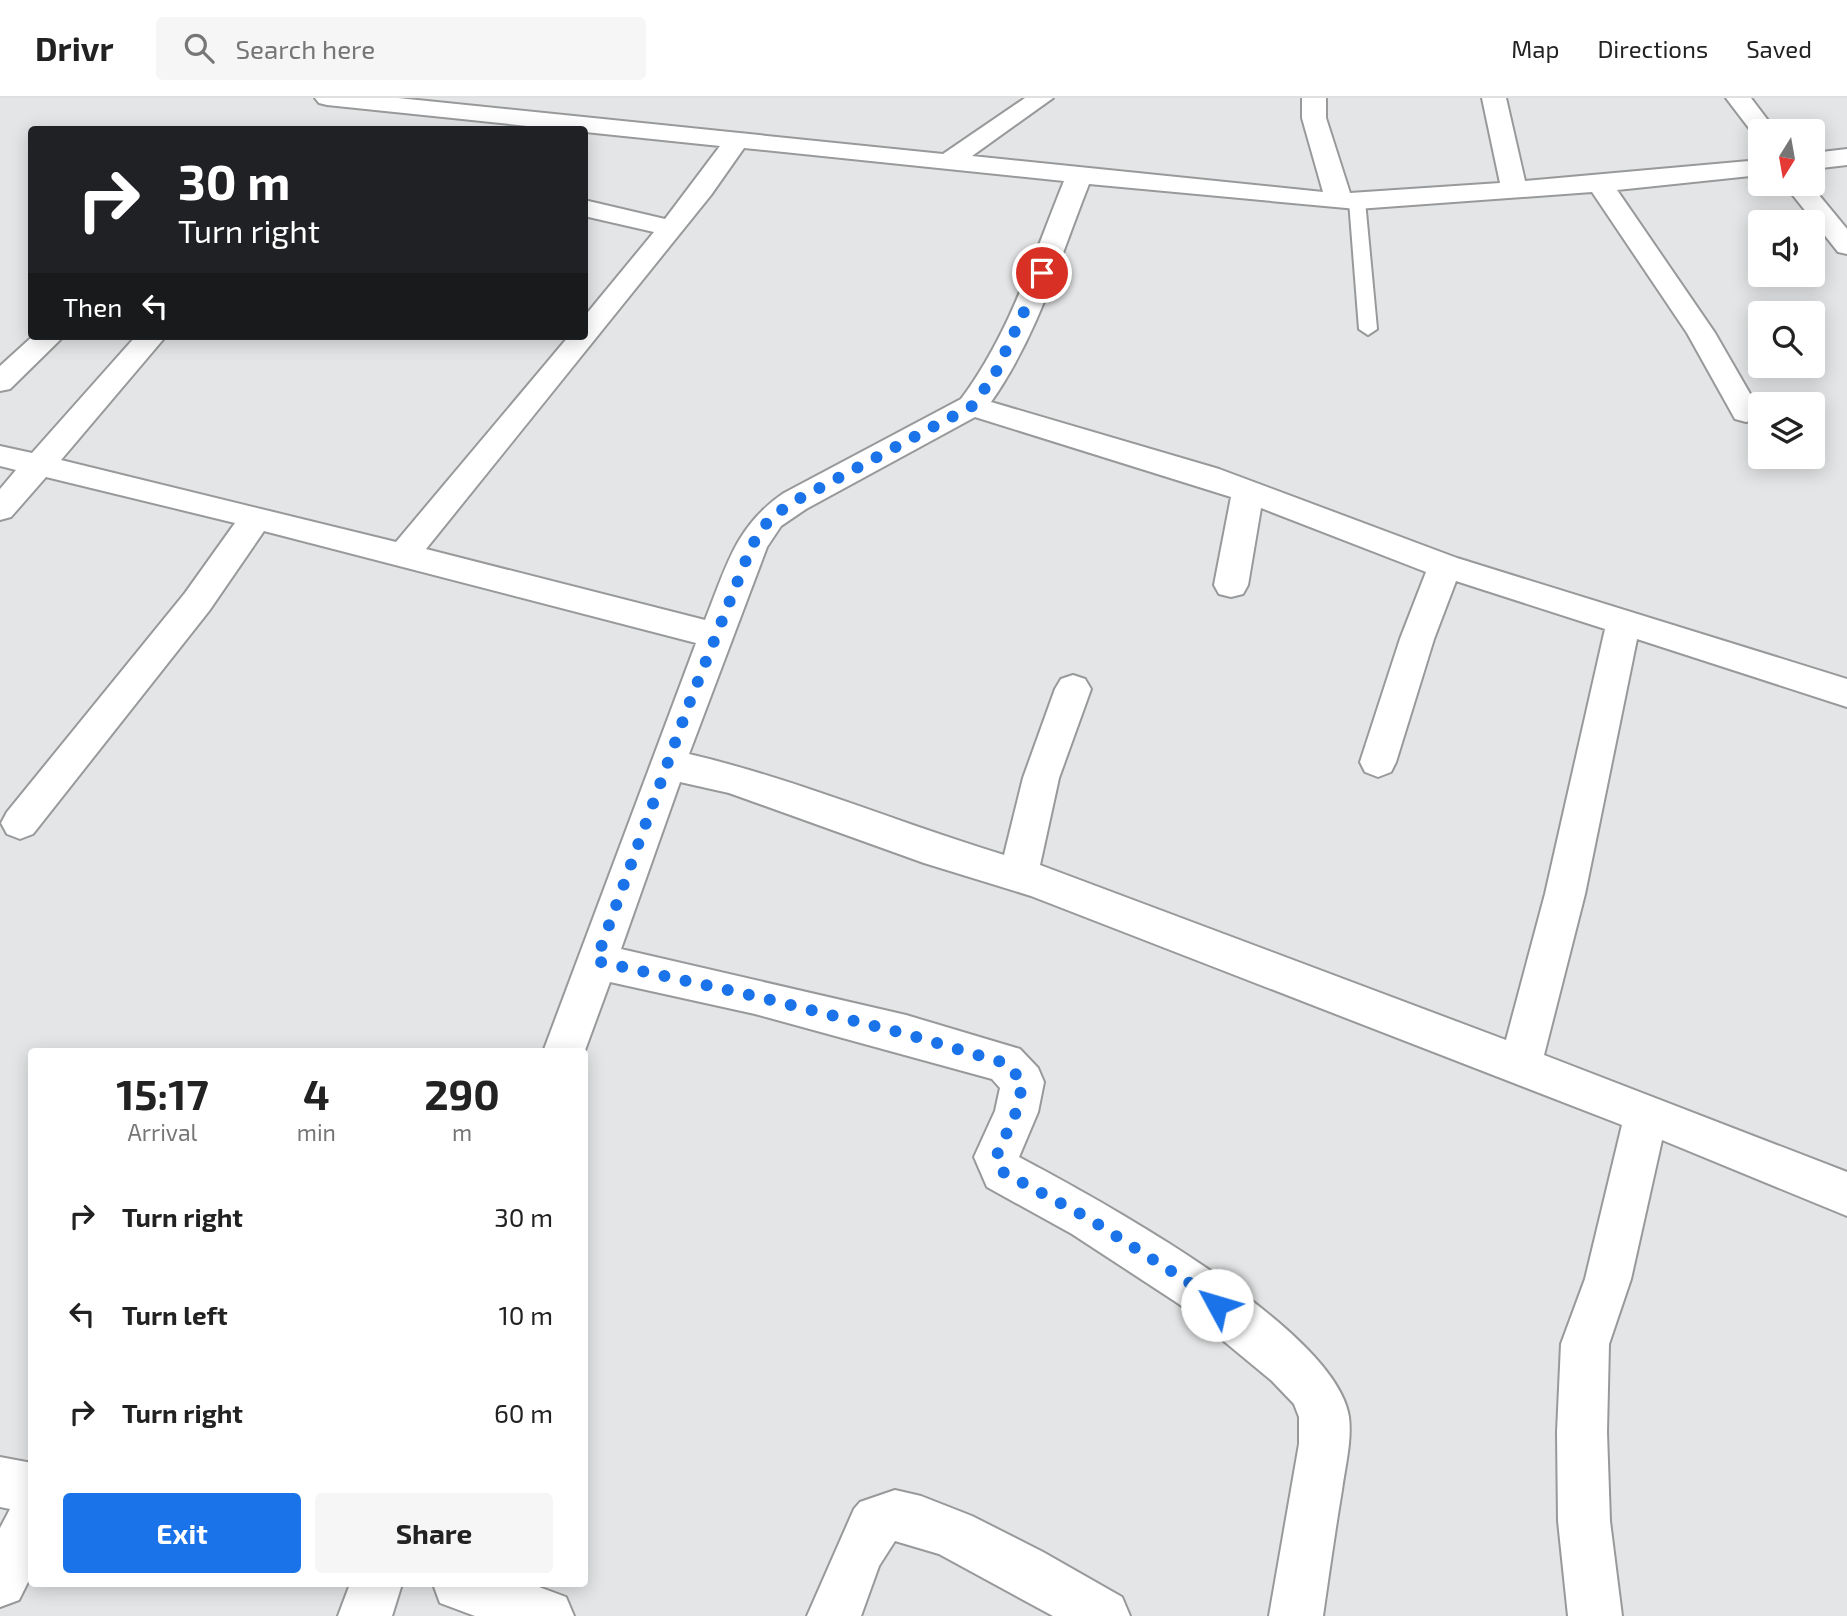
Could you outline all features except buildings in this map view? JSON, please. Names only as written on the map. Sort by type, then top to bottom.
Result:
[{"type":"street","points":[[327,98],[353,111],[398,101],[1079,176],[1348,200],[1514,190],[1748,168]]},
{"type":"street","points":[[579,123],[598,98]]},
{"type":"street","points":[[947,162],[1041,98]]},
{"type":"street","points":[[1314,98],[1314,118],[1348,200]]},
{"type":"street","points":[[1494,98],[1514,190]]},
{"type":"street","points":[[1738,98],[1755,119]]},
{"type":"street","points":[[588,331],[737,140]]},
{"type":"street","points":[[1825,160],[1847,157]]},
{"type":"street","points":[[567,1048],[628,967],[700,771],[718,636],[752,545],[770,518],[828,481],[972,406],[994,376],[1016,333],[1079,176]]},
{"type":"street","points":[[1599,183],[1701,333],[1746,412]]},
{"type":"street","points":[[1807,196],[1847,246]]},
{"type":"street","points":[[588,209],[670,228]]},
{"type":"street","points":[[0,382],[46,340]]},
{"type":"street","points":[[0,509],[148,340]]},
{"type":"street","points":[[402,556],[581,340]]},
{"type":"street","points":[[972,406],[1248,491],[1326,524],[1445,566],[1847,693]]},
{"type":"street","points":[[0,456],[256,518],[718,636]]},
{"type":"street","points":[[1231,584],[1248,491]]},
{"type":"street","points":[[20,823],[197,602],[256,518]]},
{"type":"street","points":[[1378,762],[1417,639],[1445,566]]},
{"type":"street","points":[[1520,1065],[1565,894],[1623,624]]},
{"type":"street","points":[[1018,875],[1041,778],[1073,689]]},
{"type":"street","points":[[700,771],[924,847],[1018,875],[1520,1065],[1847,1194]]},
{"type":"street","points":[[628,967],[945,1045],[1005,1063],[1023,1082],[1016,1112],[996,1157],[1003,1172],[1088,1218],[1196,1287],[1289,1364],[1311,1387],[1324,1415],[1324,1444],[1296,1616]]},
{"type":"street","points":[[1595,1616],[1584,1521],[1582,1432],[1585,1344],[1608,1279],[1646,1114]]},
{"type":"street","points":[[0,1482],[28,1487]]},
{"type":"street","points":[[834,1616],[867,1534],[879,1519],[890,1514],[917,1519],[981,1545],[1103,1616]]},
{"type":"street","points":[[0,1581],[28,1528]]},
{"type":"street","points":[[365,1616],[375,1587]]},
{"type":"street","points":[[469,1587],[547,1616]]},
{"type":"lane","points":[[1348,200],[1368,329]]},
{"type":"route","points":[[1042,273],[994,376],[972,406],[795,501],[770,518],[752,545],[689,704],[596,961],[755,996],[906,1034],[1005,1063],[1023,1082],[1016,1112],[996,1157],[1003,1172],[1088,1218],[1196,1287],[1217,1305]]}]
